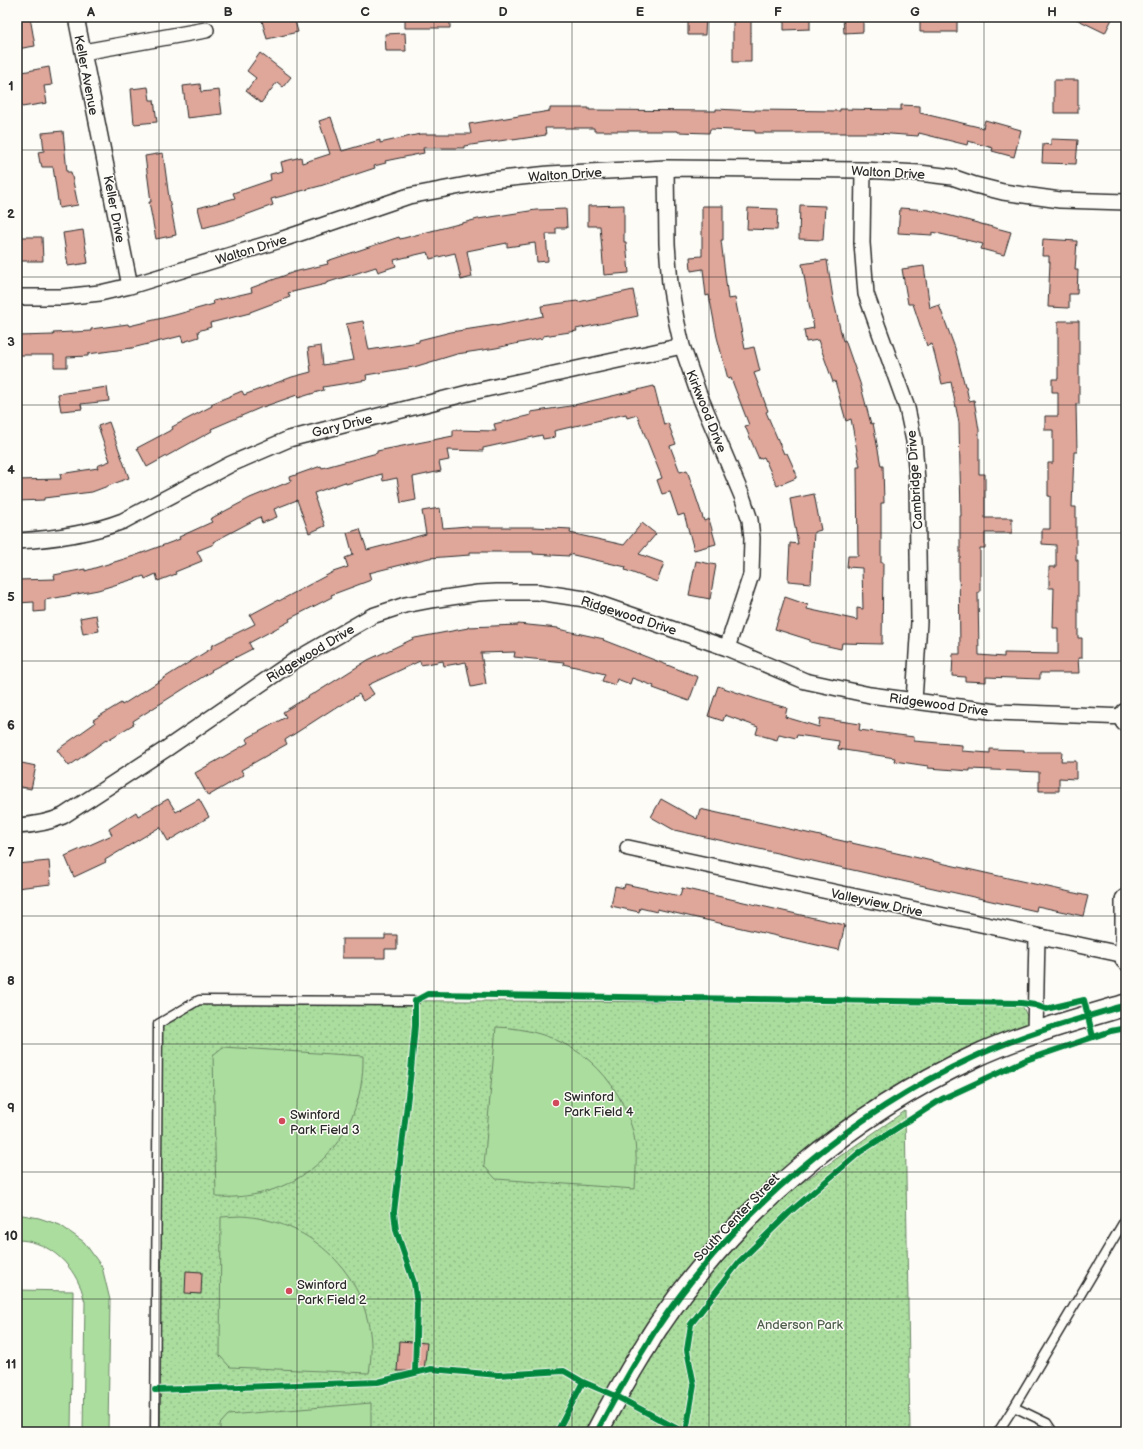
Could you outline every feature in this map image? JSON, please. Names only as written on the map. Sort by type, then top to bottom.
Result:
[{"type":"main road","points":[[1126,715],[1126,721]]},
{"type":"main road","points":[[1126,900],[1126,957]]},
{"type":"main road","name":"South Center Street","points":[[598,1432],[616,1396],[658,1325],[704,1264],[739,1226],[793,1174],[851,1128],[916,1087],[976,1056],[1035,1032],[1126,1005]]},
{"type":"street","name":"Keller Avenue","points":[[76,17],[99,133]]},
{"type":"street","points":[[83,52],[206,30]]},
{"type":"street","name":"Keller Drive","points":[[99,133],[130,286]]},
{"type":"street","name":"Walton Drive","points":[[17,297],[62,297],[100,293],[130,286],[277,241],[408,196],[492,180],[549,174],[666,168],[863,170],[946,176],[1003,192],[1060,200],[1126,202]]},
{"type":"street","name":"Kirkwood Drive","points":[[666,168],[666,244],[672,291],[682,346],[698,392],[742,496],[750,520],[752,538],[751,575],[727,648]]},
{"type":"street","name":"Cambridge Drive","points":[[863,170],[862,243],[866,294],[907,408],[914,441],[918,502],[919,622],[914,701]]},
{"type":"street","name":"Gary Drive","points":[[17,541],[68,536],[111,526],[231,464],[289,439],[472,392],[682,346]]},
{"type":"street","name":"Ridgewood Drive","points":[[17,826],[40,825],[63,816],[166,749],[294,661],[372,616],[405,605],[478,593],[538,592],[585,599],[727,648],[806,681],[870,695],[997,712],[1126,715]]},
{"type":"street","name":"Valleyview Drive","points":[[628,848],[1037,936],[1126,957]]},
{"type":"street","points":[[1035,1032],[1037,936]]},
{"type":"lane","points":[[155,1432],[158,1024],[199,1000],[415,1001]]},
{"type":"lane","points":[[998,1432],[1126,1218]]},
{"type":"lane","points":[[1014,1407],[1047,1423],[1053,1432]]},
{"type":"green space","name":"Anderson Park","points":[[199,1000],[1021,1003],[1035,1033],[916,1087],[741,1225],[905,1111],[910,1432],[155,1432],[158,1024]]},
{"type":"green space","name":"Swinford Park Field 4","points":[[496,1027],[520,1029],[563,1043],[581,1054],[598,1068],[612,1086],[623,1105],[632,1128],[636,1151],[635,1189],[496,1179],[484,1166]]},
{"type":"green space","name":"Swinford Park Field 3","points":[[223,1047],[363,1056],[361,1087],[353,1115],[340,1139],[322,1160],[300,1177],[275,1189],[247,1196],[216,1197],[213,1055]]},
{"type":"green space","points":[[17,1214],[39,1218],[60,1225],[84,1242],[102,1267],[110,1300],[108,1432],[83,1432],[85,1302],[81,1288],[74,1275],[62,1259],[46,1247],[37,1243],[17,1240]]},
{"type":"green space","name":"Swinford Park Field 2","points":[[241,1216],[265,1219],[288,1227],[308,1237],[327,1251],[343,1268],[355,1287],[365,1309],[371,1343],[369,1373],[230,1367],[220,1356],[221,1217]]},
{"type":"green space","points":[[17,1290],[73,1291],[71,1432],[17,1432]]},
{"type":"green space","points":[[371,1403],[371,1432],[220,1432],[220,1424],[228,1415]]},
{"type":"building","points":[[17,17],[30,17],[35,46],[17,49]]},
{"type":"building","points":[[261,17],[294,17],[298,32],[267,39]]},
{"type":"building","points":[[405,17],[450,17],[450,28],[405,28]]},
{"type":"building","points":[[688,17],[706,17],[705,35],[688,35]]},
{"type":"building","points":[[733,17],[751,17],[751,62],[733,62]]},
{"type":"building","points":[[784,17],[810,17],[810,29],[784,30]]},
{"type":"building","points":[[843,17],[863,17],[863,32],[844,33]]},
{"type":"building","points":[[920,17],[957,17],[957,32],[920,32]]},
{"type":"building","points":[[1072,17],[1113,17],[1105,33]]},
{"type":"building","points":[[405,33],[406,51],[386,51],[385,34]]},
{"type":"building","points":[[260,53],[291,77],[283,87],[277,82],[261,103],[246,91],[256,78],[247,71]]},
{"type":"building","points":[[49,67],[52,85],[44,86],[47,103],[22,107],[17,73]]},
{"type":"building","points":[[1054,80],[1078,80],[1078,113],[1054,113]]},
{"type":"building","points":[[200,84],[201,92],[219,90],[222,114],[187,118],[183,86]]},
{"type":"building","points":[[148,87],[150,100],[154,100],[157,122],[134,124],[131,89]]},
{"type":"building","points":[[901,105],[920,106],[920,113],[983,128],[985,120],[1021,130],[1014,157],[992,151],[993,148],[968,141],[967,145],[919,133],[918,136],[877,133],[755,133],[755,131],[710,129],[709,133],[678,131],[594,131],[594,128],[545,128],[546,135],[464,146],[464,148],[423,148],[424,153],[385,161],[386,163],[374,166],[375,168],[320,186],[271,199],[273,205],[232,220],[203,228],[198,208],[235,198],[233,193],[271,180],[270,174],[283,171],[281,162],[301,157],[302,163],[330,154],[319,121],[331,117],[342,151],[380,140],[380,143],[420,134],[471,134],[469,124],[550,111],[550,108],[589,108],[589,110],[716,111],[716,109],[755,111],[840,111],[840,109],[901,110]]},
{"type":"building","points":[[63,131],[67,172],[71,172],[78,205],[59,208],[53,167],[42,167],[38,152],[44,151],[42,133]]},
{"type":"building","points":[[1051,139],[1078,140],[1076,164],[1042,163],[1043,144],[1051,145]]},
{"type":"building","points":[[163,153],[176,235],[156,239],[149,202],[151,202],[145,156]]},
{"type":"building","points":[[624,205],[624,242],[626,242],[629,273],[604,275],[600,226],[588,226],[588,206]]},
{"type":"building","points":[[800,205],[825,206],[823,240],[799,239]]},
{"type":"building","points":[[702,206],[723,206],[723,240],[721,240],[728,299],[735,298],[745,349],[754,347],[760,371],[754,373],[768,411],[766,412],[784,454],[787,453],[796,473],[796,478],[777,486],[764,457],[759,459],[745,426],[749,425],[731,378],[728,379],[717,337],[709,295],[706,296],[703,269],[691,271],[690,257],[702,256]]},
{"type":"building","points":[[748,208],[778,209],[777,230],[747,229]]},
{"type":"building","points":[[900,208],[929,210],[1011,232],[1004,255],[981,249],[983,244],[932,232],[932,235],[898,233]]},
{"type":"building","points":[[566,209],[567,228],[556,228],[556,234],[546,234],[548,261],[537,262],[535,243],[507,247],[507,243],[467,251],[472,277],[461,280],[455,253],[430,259],[428,252],[394,260],[396,266],[378,272],[376,267],[326,284],[288,293],[290,297],[250,313],[210,323],[211,327],[198,331],[199,337],[183,342],[181,336],[132,348],[88,354],[88,356],[67,357],[67,367],[54,367],[54,355],[17,355],[17,336],[54,335],[53,333],[91,331],[91,329],[128,324],[129,326],[214,304],[213,301],[252,292],[251,288],[294,272],[328,264],[327,261],[399,237],[400,239],[478,219],[536,210]]},
{"type":"building","points":[[83,230],[88,263],[68,266],[63,233]]},
{"type":"building","points":[[17,237],[42,237],[43,261],[17,261]]},
{"type":"building","points":[[1043,239],[1077,241],[1075,270],[1078,270],[1077,294],[1069,294],[1069,308],[1048,307],[1050,262],[1049,256],[1042,256]]},
{"type":"building","points":[[827,260],[833,298],[843,341],[845,340],[860,383],[871,424],[873,423],[881,466],[883,466],[884,503],[881,503],[881,563],[883,563],[882,644],[842,643],[841,649],[810,642],[810,640],[775,629],[785,597],[808,605],[807,609],[857,620],[857,608],[863,609],[862,568],[847,567],[848,556],[858,556],[857,467],[860,467],[851,419],[846,421],[835,381],[833,382],[818,340],[806,342],[804,330],[814,328],[802,264]]},
{"type":"building","points":[[924,266],[930,308],[939,305],[955,348],[969,401],[974,400],[979,430],[979,474],[985,474],[985,518],[1012,518],[1012,533],[985,533],[985,548],[980,548],[980,592],[978,592],[979,655],[1004,657],[1004,653],[1058,654],[1058,628],[1053,628],[1054,588],[1049,588],[1049,567],[1056,567],[1056,545],[1042,544],[1042,529],[1050,529],[1048,463],[1053,463],[1053,430],[1045,430],[1045,416],[1058,416],[1058,392],[1052,392],[1052,379],[1058,379],[1058,321],[1079,321],[1079,404],[1076,404],[1077,452],[1074,452],[1072,507],[1076,507],[1078,638],[1082,638],[1082,658],[1078,658],[1079,673],[1040,673],[1040,679],[986,677],[986,682],[965,681],[965,677],[952,676],[953,654],[960,654],[959,558],[961,516],[959,423],[951,382],[942,384],[932,344],[927,346],[913,304],[908,304],[902,269]]},
{"type":"building","points":[[633,290],[638,316],[576,329],[577,331],[543,336],[543,338],[496,348],[457,354],[414,367],[366,375],[367,380],[323,387],[324,390],[298,398],[297,395],[260,408],[211,429],[212,431],[147,467],[137,448],[173,429],[172,427],[212,406],[211,404],[242,391],[244,395],[292,377],[311,372],[308,348],[321,346],[323,365],[354,360],[346,324],[363,321],[369,350],[419,342],[419,340],[451,332],[496,326],[543,316],[541,306],[578,302]]},
{"type":"building","points":[[654,386],[664,425],[668,423],[676,444],[670,446],[680,472],[687,470],[704,521],[709,519],[716,544],[694,550],[684,514],[678,516],[670,492],[662,494],[657,480],[662,478],[637,415],[627,418],[626,414],[554,431],[555,437],[543,439],[542,435],[483,448],[483,451],[447,450],[449,460],[439,462],[441,471],[413,477],[416,500],[401,503],[397,478],[383,481],[382,474],[346,484],[345,482],[314,493],[325,526],[309,533],[297,500],[274,509],[277,517],[262,523],[260,517],[213,542],[214,544],[197,551],[202,561],[158,581],[156,574],[145,579],[144,576],[98,590],[45,600],[45,611],[34,612],[34,602],[17,603],[17,580],[55,579],[54,575],[85,569],[85,571],[134,556],[180,539],[179,537],[212,522],[210,519],[250,498],[291,481],[290,477],[321,466],[322,468],[377,453],[377,451],[453,436],[453,430],[496,431],[494,424],[531,415],[531,412],[570,406]]},
{"type":"building","points":[[107,387],[109,401],[81,404],[82,409],[61,411],[58,394]]},
{"type":"building","points":[[109,422],[129,478],[92,492],[44,498],[44,500],[17,501],[17,480],[61,479],[60,474],[98,468],[97,466],[110,461],[98,426]]},
{"type":"building","points":[[814,494],[821,530],[814,532],[811,583],[788,581],[790,543],[798,544],[790,499]]},
{"type":"building","points":[[440,508],[443,528],[468,526],[571,529],[570,533],[624,545],[642,523],[656,534],[639,554],[664,563],[657,582],[625,570],[626,567],[569,554],[569,556],[533,554],[533,552],[470,552],[470,555],[429,558],[369,573],[371,580],[331,595],[332,597],[289,619],[290,621],[249,643],[252,649],[211,670],[212,671],[133,721],[134,724],[106,740],[69,766],[57,750],[95,723],[93,720],[121,703],[122,705],[212,648],[211,646],[255,624],[250,615],[333,572],[348,567],[345,558],[353,555],[347,533],[360,529],[367,550],[394,543],[426,534],[422,511]]},
{"type":"building","points":[[696,561],[716,565],[710,599],[689,595]]},
{"type":"building","points":[[96,615],[99,631],[83,634],[80,618]]},
{"type":"building","points":[[518,624],[558,628],[604,639],[603,640],[698,677],[689,701],[653,688],[654,686],[632,678],[630,684],[617,679],[615,685],[602,681],[605,674],[563,664],[564,662],[514,657],[515,652],[481,653],[486,684],[471,687],[466,662],[444,666],[443,661],[421,665],[420,661],[368,685],[374,694],[363,701],[359,694],[337,708],[336,707],[285,740],[287,744],[241,770],[244,775],[208,796],[195,773],[248,743],[246,739],[286,717],[283,712],[368,660],[415,638],[468,627]]},
{"type":"building","points":[[718,686],[787,708],[785,717],[819,727],[820,718],[860,724],[859,730],[914,737],[914,741],[962,745],[962,751],[990,753],[990,749],[1024,750],[1024,752],[1062,752],[1061,761],[1076,761],[1076,779],[1059,778],[1059,791],[1039,791],[1039,772],[970,769],[970,771],[928,768],[928,766],[894,761],[895,758],[838,749],[839,741],[797,735],[796,738],[779,734],[777,740],[756,734],[758,727],[725,715],[723,721],[708,716]]},
{"type":"building","points":[[17,762],[36,766],[31,789],[17,786]]},
{"type":"building","points":[[168,799],[176,812],[199,799],[209,817],[168,841],[160,827],[105,860],[106,862],[74,877],[65,856],[112,835],[109,829],[136,812],[138,816]]},
{"type":"building","points":[[661,799],[697,819],[700,809],[1088,896],[1083,916],[1037,906],[1036,911],[674,830],[651,817]]},
{"type":"building","points":[[49,861],[51,884],[17,888],[17,864]]},
{"type":"building","points":[[625,884],[680,896],[682,888],[845,925],[839,950],[657,909],[657,912],[640,908],[639,912],[611,906],[615,886],[624,888]]},
{"type":"building","points":[[385,935],[397,935],[397,949],[385,949],[385,958],[342,958],[342,939],[385,939]]},
{"type":"building","points":[[186,1271],[202,1272],[201,1294],[185,1293]]},
{"type":"building","points":[[399,1341],[427,1343],[424,1371],[397,1371]]},
{"type":"cycle path","points":[[415,1373],[417,1304],[414,1283],[396,1230],[394,1212],[411,1071],[415,1025],[415,1001],[428,994],[1021,1003],[1035,1005],[1046,1009],[1084,1000],[1093,1037]]},
{"type":"cycle path","points":[[597,1432],[624,1382],[659,1325],[690,1283],[724,1243],[760,1205],[800,1169],[841,1136],[884,1106],[929,1079],[994,1048],[1031,1034],[1126,1005]]},
{"type":"cycle path","points":[[686,1432],[694,1385],[687,1350],[691,1324],[739,1262],[790,1212],[860,1152],[942,1099],[1026,1060],[1111,1031],[1126,1028]]},
{"type":"cycle path","points":[[155,1390],[378,1382],[431,1369],[498,1375],[564,1371],[583,1382],[616,1396],[683,1432]]},
{"type":"cycle path","points":[[557,1432],[583,1382]]},
{"type":"place","name":"Swinford Park Field 4","points":[[556,1103]]},
{"type":"place","name":"Swinford Park Field 3","points":[[282,1121]]},
{"type":"place","name":"Swinford Park Field 2","points":[[289,1291]]}]
